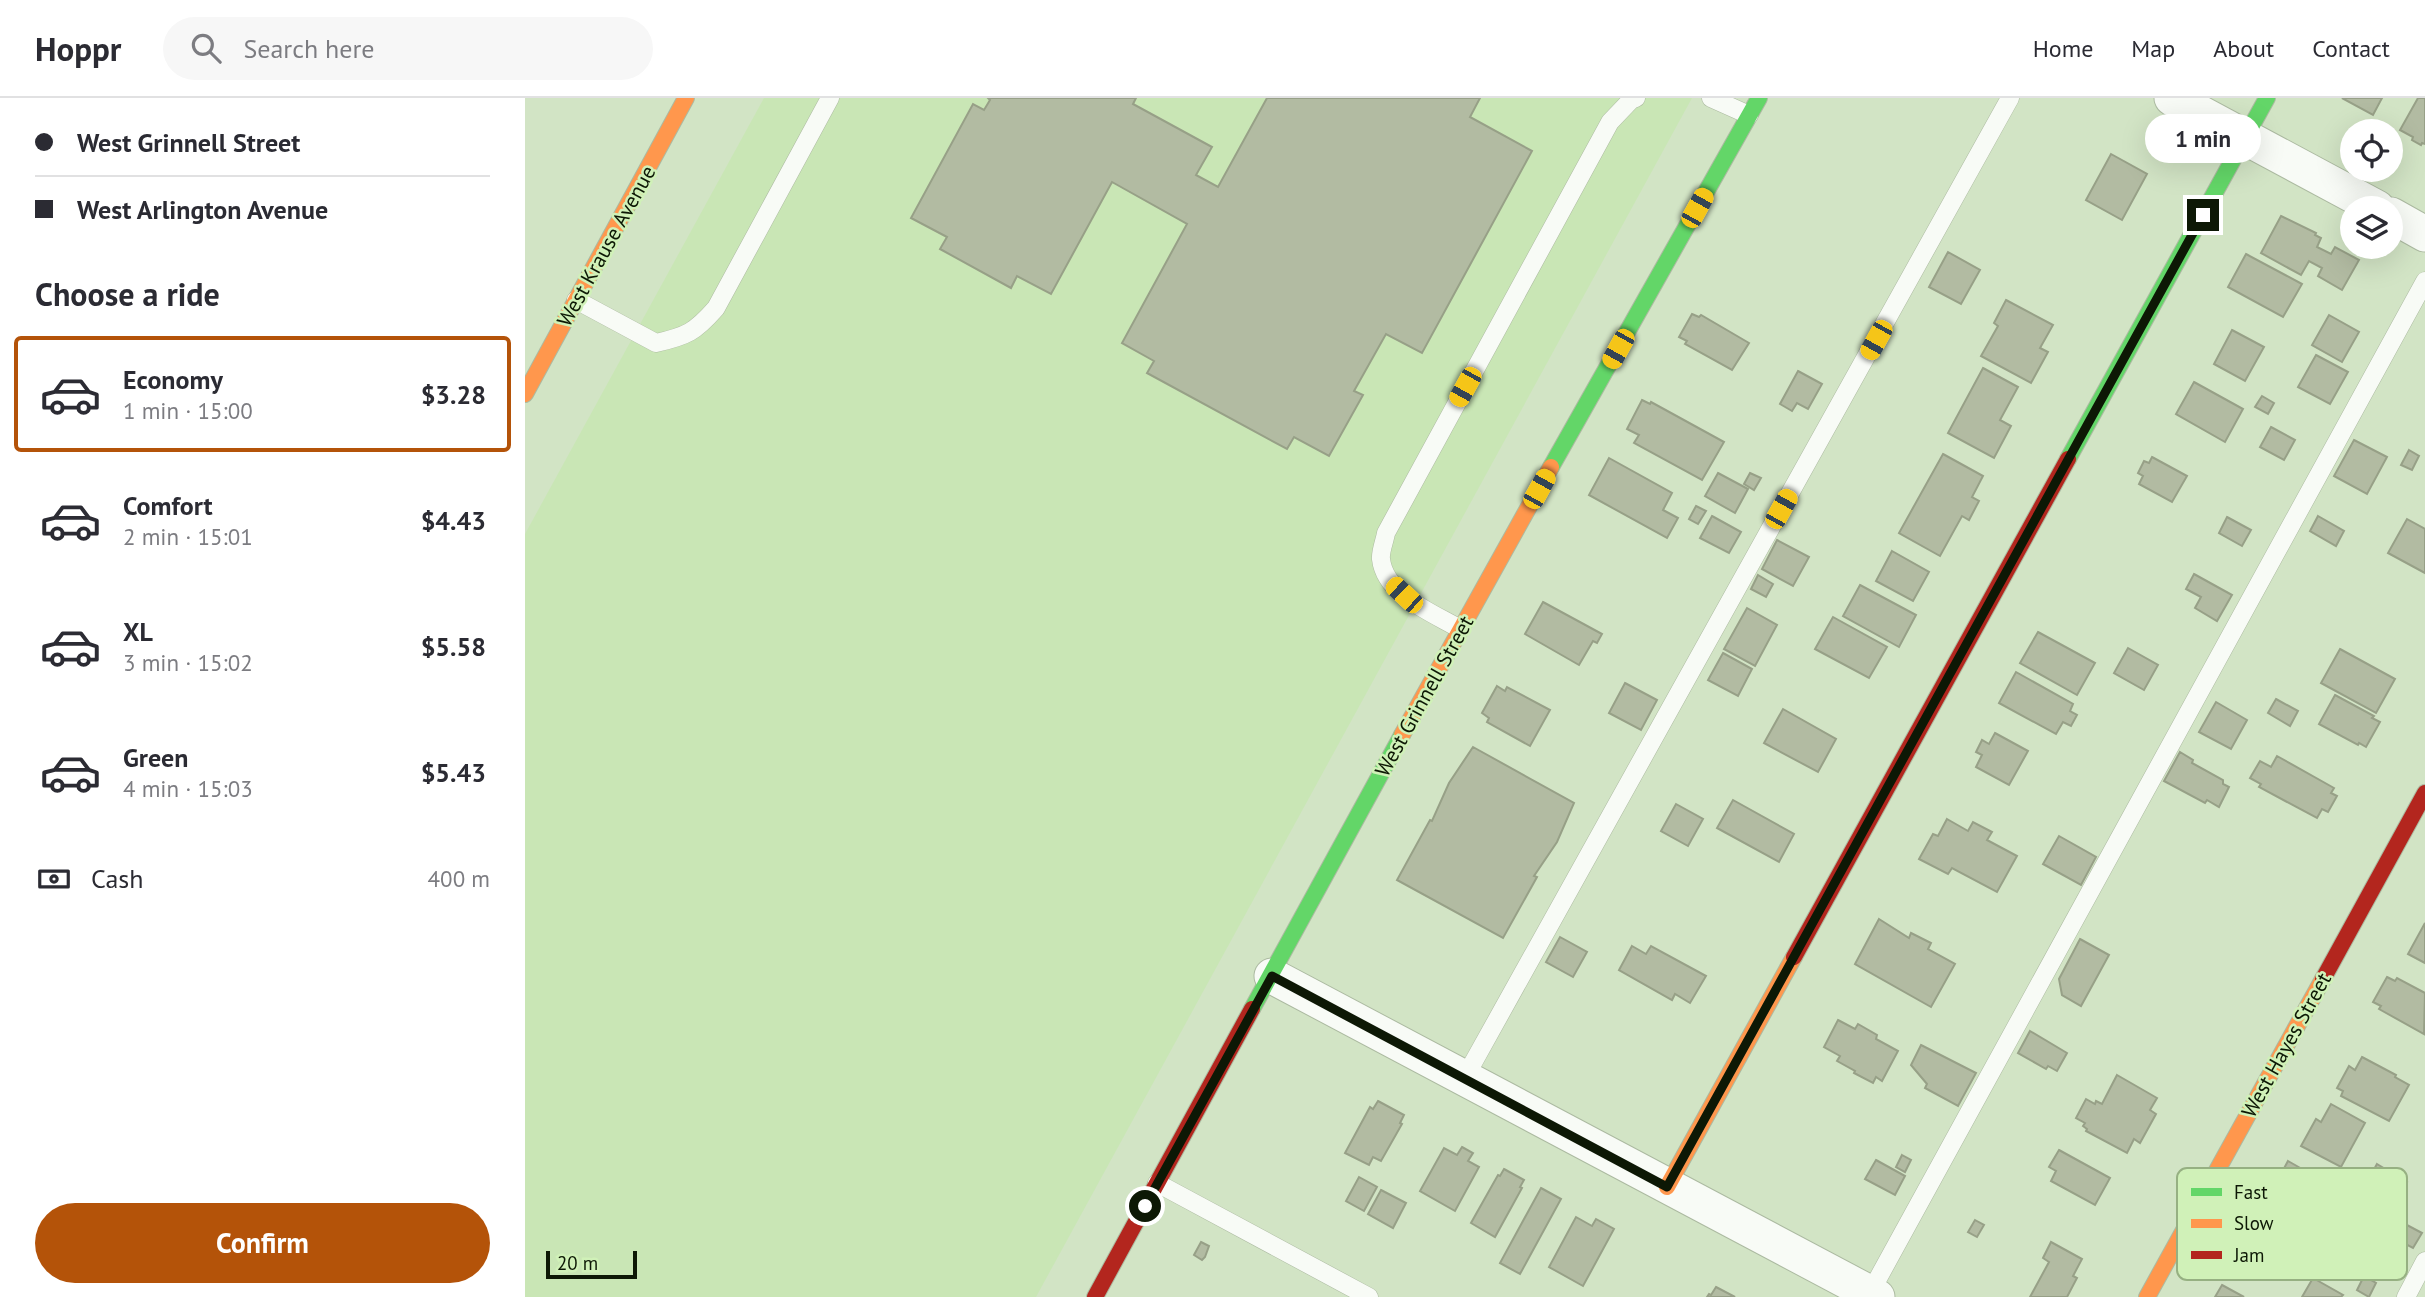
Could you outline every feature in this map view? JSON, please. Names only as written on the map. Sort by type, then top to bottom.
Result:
[{"type":"street","name":"West Krause Avenue","points":[[525,394],[686,98]]},
{"type":"street","name":"West Grinnell Street","points":[[1094,1297],[1460,629],[1759,98]]},
{"type":"street","points":[[2172,98],[2354,196]]},
{"type":"street","points":[[1667,1187],[2267,98]]},
{"type":"street","points":[[2403,222],[2425,234]]},
{"type":"street","name":"West Hayes Street","points":[[2218,1168],[2425,793]]},
{"type":"street","points":[[1272,976],[1874,1295]]},
{"type":"street","name":"West Hayes Street","points":[[2147,1297],[2177,1243]]},
{"type":"lane","points":[[576,300],[656,343],[699,328],[716,308],[830,98]]},
{"type":"lane","points":[[1460,629],[1404,595],[1390,582],[1380,558],[1386,533],[1610,122],[1636,98]]},
{"type":"lane","points":[[1711,98],[1749,115]]},
{"type":"lane","points":[[1464,1079],[2010,98]]},
{"type":"lane","points":[[1874,1295],[2425,281]]},
{"type":"lane","points":[[1157,1183],[1369,1297]]},
{"type":"lane","points":[[2406,1297],[2425,1261]]},
{"type":"shaded area","points":[[764,98],[1692,98],[1036,1297],[525,1297],[525,534]]},
{"type":"building","points":[[988,98],[1136,98],[1133,104],[1212,147],[1196,175],[1218,187],[1267,98],[1480,98],[1470,117],[1532,151],[1422,353],[1386,334],[1354,391],[1363,395],[1329,456],[1294,437],[1287,449],[1147,373],[1154,361],[1122,343],[1187,224],[1112,182],[1051,294],[1017,276],[1011,288],[940,249],[947,237],[911,218],[973,104],[984,110],[990,100]]},
{"type":"building","points":[[2342,98],[2382,98],[2373,115]]},
{"type":"building","points":[[2418,98],[2425,98],[2425,144],[2421,145],[2412,140],[2413,137],[2403,132],[2403,125]]},
{"type":"building","points":[[2111,154],[2147,174],[2122,220],[2086,200]]},
{"type":"building","points":[[2281,216],[2316,233],[2315,235],[2321,238],[2317,247],[2331,254],[2335,247],[2340,250],[2340,259],[2359,260],[2342,290],[2318,276],[2322,268],[2309,261],[2301,275],[2261,253]]},
{"type":"building","points":[[1948,252],[1980,270],[1961,304],[1929,287]]},
{"type":"building","points":[[2246,254],[2302,284],[2283,317],[2228,287]]},
{"type":"building","points":[[2006,300],[2053,325],[2040,348],[2048,352],[2031,383],[1981,356],[1998,326],[1994,323]]},
{"type":"building","points":[[1692,314],[1699,317],[1701,315],[1749,343],[1732,370],[1685,344],[1687,341],[1679,337]]},
{"type":"building","points":[[2329,315],[2359,332],[2342,362],[2312,345]]},
{"type":"building","points":[[2232,330],[2264,347],[2245,381],[2214,364]]},
{"type":"building","points":[[2316,355],[2348,372],[2330,404],[2298,387]]},
{"type":"building","points":[[1983,368],[2018,387],[2000,420],[2011,426],[1994,458],[1948,433]]},
{"type":"building","points":[[1798,371],[1822,384],[1808,409],[1797,403],[1792,411],[1780,404]]},
{"type":"building","points":[[2194,382],[2243,409],[2225,442],[2176,414]]},
{"type":"building","points":[[2262,396],[2274,403],[2268,414],[2255,407]]},
{"type":"building","points":[[1642,400],[1650,404],[1651,402],[1724,442],[1702,480],[1634,443],[1639,435],[1627,429]]},
{"type":"building","points":[[2271,427],[2295,440],[2284,460],[2260,447]]},
{"type":"building","points":[[2354,440],[2387,457],[2367,494],[2334,476]]},
{"type":"building","points":[[2409,450],[2419,456],[2412,470],[2401,465]]},
{"type":"building","points":[[1943,454],[1983,476],[1972,497],[1979,501],[1969,520],[1962,516],[1940,556],[1899,533]]},
{"type":"building","points":[[2152,457],[2187,476],[2172,502],[2139,484],[2143,476],[2138,473],[2144,461],[2149,463]]},
{"type":"building","points":[[1609,458],[1672,493],[1663,510],[1678,518],[1667,538],[1589,495]]},
{"type":"building","points":[[1718,473],[1748,489],[1735,513],[1705,496]]},
{"type":"building","points":[[1750,473],[1761,478],[1754,490],[1744,484]]},
{"type":"building","points":[[1696,506],[1706,511],[1698,524],[1689,519]]},
{"type":"building","points":[[1712,516],[1741,532],[1729,553],[1700,538]]},
{"type":"building","points":[[2318,516],[2344,531],[2336,546],[2310,531]]},
{"type":"building","points":[[2227,517],[2251,530],[2242,546],[2219,533]]},
{"type":"building","points":[[2407,519],[2425,529],[2425,573],[2388,553]]},
{"type":"building","points":[[1777,540],[1809,557],[1793,586],[1762,569]]},
{"type":"building","points":[[1892,551],[1929,572],[1913,601],[1876,581]]},
{"type":"building","points":[[2194,574],[2232,595],[2217,621],[2195,608],[2201,597],[2186,589]]},
{"type":"building","points":[[1758,575],[1773,584],[1766,597],[1751,589]]},
{"type":"building","points":[[1860,585],[1916,615],[1899,647],[1843,616]]},
{"type":"building","points":[[1543,602],[1602,634],[1597,643],[1593,641],[1579,665],[1525,634]]},
{"type":"building","points":[[1747,608],[1777,625],[1755,666],[1724,649]]},
{"type":"building","points":[[1833,617],[1887,647],[1869,678],[1815,649]]},
{"type":"building","points":[[2038,632],[2095,663],[2077,695],[2020,663]]},
{"type":"building","points":[[2128,648],[2158,665],[2144,690],[2114,673]]},
{"type":"building","points":[[2340,649],[2395,679],[2376,713],[2321,683]]},
{"type":"building","points":[[1723,653],[1752,669],[1738,696],[1708,680]]},
{"type":"building","points":[[2016,672],[2073,704],[2070,711],[2077,715],[2071,726],[2063,722],[2056,734],[1999,703]]},
{"type":"building","points":[[1625,683],[1657,700],[1641,730],[1609,713]]},
{"type":"building","points":[[1497,686],[1505,691],[1507,687],[1550,710],[1530,746],[1487,722],[1489,718],[1482,713]]},
{"type":"building","points":[[2335,695],[2380,722],[2366,747],[2319,724]]},
{"type":"building","points":[[2276,699],[2298,711],[2290,726],[2268,713]]},
{"type":"building","points":[[2216,702],[2247,720],[2231,749],[2199,732]]},
{"type":"building","points":[[1783,709],[1836,739],[1818,772],[1764,743]]},
{"type":"building","points":[[1995,733],[2028,751],[2009,785],[1976,767],[1982,755],[1976,752],[1982,740],[1989,744]]},
{"type":"building","points":[[1473,747],[1574,803],[1557,842],[1534,876],[1537,877],[1503,938],[1397,880],[1430,820],[1432,821],[1449,783]]},
{"type":"building","points":[[2180,752],[2193,760],[2192,763],[2223,780],[2223,784],[2229,787],[2219,807],[2207,800],[2205,803],[2164,781]]},
{"type":"building","points":[[2277,756],[2334,788],[2331,793],[2337,796],[2328,812],[2322,809],[2317,818],[2259,787],[2261,784],[2250,778],[2260,761],[2271,767]]},
{"type":"building","points":[[1733,800],[1794,834],[1779,862],[1717,828]]},
{"type":"building","points":[[1676,804],[1703,819],[1688,846],[1661,831]]},
{"type":"building","points":[[1947,819],[1968,831],[1973,822],[1992,832],[1987,840],[2017,856],[1997,892],[1952,868],[1948,874],[1919,859],[1933,834],[1938,836]]},
{"type":"building","points":[[2059,836],[2096,857],[2081,885],[2043,864]]},
{"type":"building","points":[[1879,919],[1909,938],[1911,933],[1931,943],[1928,949],[1955,964],[1931,1007],[1855,964]]},
{"type":"building","points":[[2425,923],[2425,963],[2408,954]]},
{"type":"building","points":[[1560,937],[1587,952],[1573,977],[1546,962]]},
{"type":"building","points":[[2080,939],[2109,955],[2081,1006],[2062,995],[2059,979]]},
{"type":"building","points":[[1632,946],[1646,954],[1651,946],[1706,976],[1690,1003],[1675,994],[1672,1000],[1619,970]]},
{"type":"building","points":[[2387,977],[2395,981],[2397,978],[2425,993],[2424,1034],[2379,1009],[2381,1006],[2373,1002]]},
{"type":"building","points":[[1838,1020],[1855,1029],[1858,1024],[1877,1035],[1876,1039],[1898,1051],[1882,1081],[1876,1077],[1873,1083],[1854,1073],[1855,1071],[1837,1061],[1840,1056],[1824,1047]]},
{"type":"building","points":[[2030,1031],[2067,1053],[2057,1071],[2048,1066],[2046,1069],[2018,1053]]},
{"type":"building","points":[[1921,1045],[1976,1073],[1958,1106],[1925,1088],[1927,1084],[1911,1065]]},
{"type":"building","points":[[2362,1057],[2409,1085],[2389,1121],[2341,1096],[2343,1091],[2337,1088],[2349,1066],[2355,1070]]},
{"type":"building","points":[[2117,1075],[2157,1098],[2150,1110],[2156,1114],[2140,1143],[2134,1139],[2127,1153],[2086,1131],[2083,1126],[2085,1123],[2076,1118],[2086,1099],[2102,1104]]},
{"type":"building","points":[[1378,1101],[1404,1115],[1400,1123],[1402,1124],[1381,1161],[1373,1157],[1369,1165],[1345,1153],[1370,1107],[1373,1109]]},
{"type":"building","points":[[2331,1104],[2365,1123],[2341,1167],[2301,1146],[2316,1119],[2321,1122]]},
{"type":"building","points":[[1462,1147],[1473,1153],[1468,1161],[1479,1167],[1455,1211],[1420,1191],[1444,1148],[1457,1155]]},
{"type":"building","points":[[2059,1150],[2110,1178],[2095,1205],[2051,1181],[2056,1171],[2049,1167]]},
{"type":"building","points":[[1902,1155],[1911,1160],[1905,1172],[1896,1167]]},
{"type":"building","points":[[1876,1160],[1905,1176],[1895,1195],[1865,1179]]},
{"type":"building","points":[[2288,1161],[2300,1168],[2284,1168]]},
{"type":"building","points":[[1504,1169],[1524,1180],[1495,1237],[1471,1223]]},
{"type":"building","points":[[1359,1177],[1377,1187],[1364,1211],[1346,1201]]},
{"type":"building","points":[[1541,1188],[1561,1199],[1520,1274],[1500,1263]]},
{"type":"building","points":[[1381,1190],[1406,1203],[1393,1228],[1368,1214]]},
{"type":"building","points":[[1576,1217],[1592,1226],[1596,1219],[1614,1229],[1583,1286],[1549,1267]]},
{"type":"building","points":[[1975,1220],[1984,1225],[1977,1237],[1968,1232]]},
{"type":"building","points":[[2407,1225],[2422,1233],[2413,1248],[2407,1245]]},
{"type":"building","points":[[1201,1242],[1209,1246],[1202,1260],[1194,1255]]},
{"type":"building","points":[[2051,1242],[2082,1259],[2073,1276],[2077,1278],[2067,1297],[2030,1297],[2049,1262],[2043,1258]]},
{"type":"building","points":[[2312,1280],[2343,1295],[2341,1297],[2302,1297]]},
{"type":"building","points":[[2362,1280],[2376,1283],[2369,1297],[2357,1290]]},
{"type":"building","points":[[2222,1285],[2244,1297],[2215,1297]]},
{"type":"building","points":[[1716,1287],[1735,1297],[1707,1297]]},
{"type":"traffic: fast","points":[[1551,467],[1759,98]]},
{"type":"traffic: fast","points":[[2068,459],[2267,98]]},
{"type":"traffic: fast","points":[[1252,1009],[1402,735]]},
{"type":"traffic: slow","points":[[525,394],[686,98]]},
{"type":"traffic: slow","points":[[1402,735],[1551,467]]},
{"type":"traffic: slow","points":[[1667,1187],[1794,957]]},
{"type":"traffic: slow","points":[[2218,1168],[2323,979]]},
{"type":"traffic: slow","points":[[2147,1297],[2177,1243]]},
{"type":"traffic: jam","points":[[1794,957],[2068,459]]},
{"type":"traffic: jam","points":[[2323,979],[2425,793]]},
{"type":"traffic: jam","points":[[1095,1297],[1252,1009]]},
{"type":"route","points":[[1145,1206],[1272,976],[1667,1187],[2203,215]]}]
